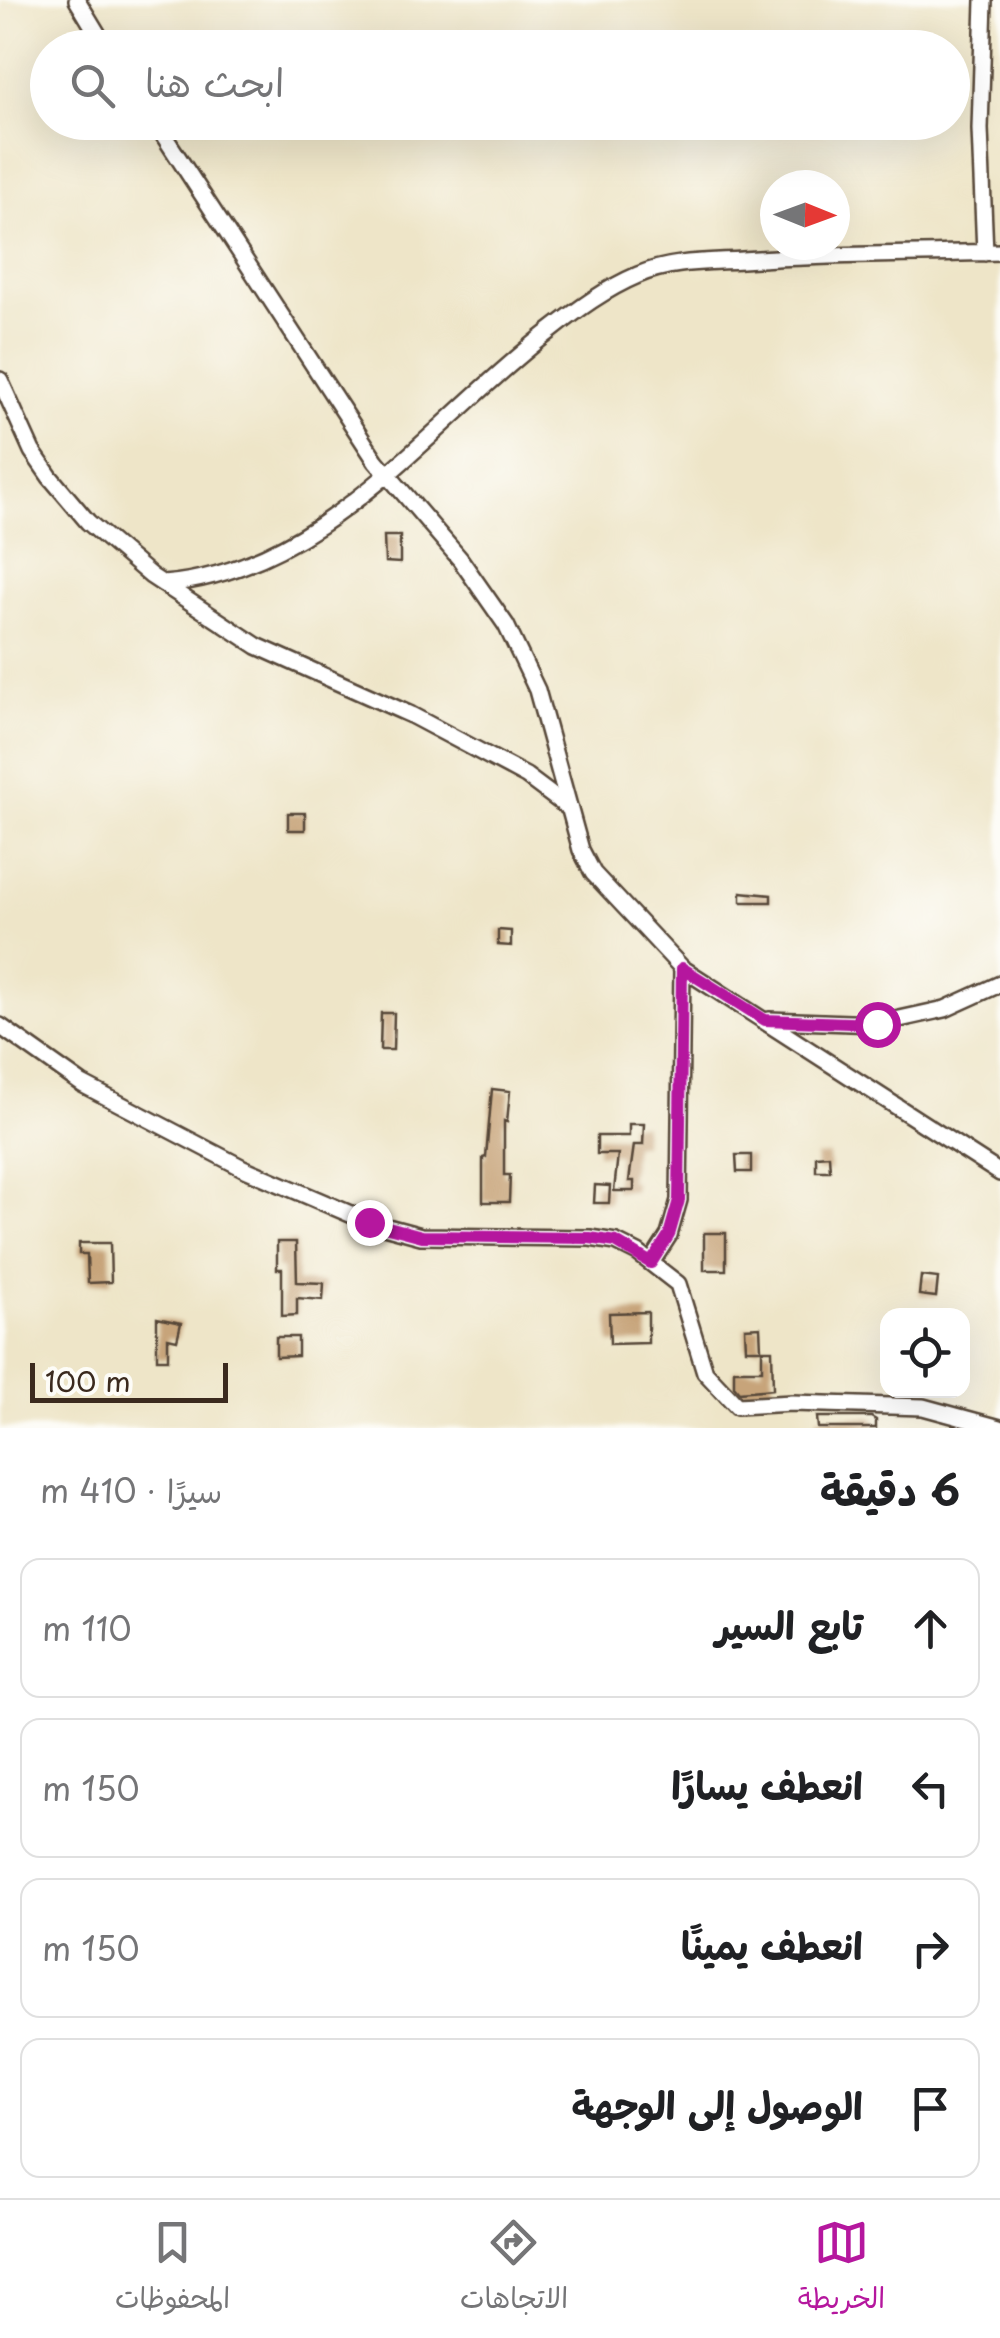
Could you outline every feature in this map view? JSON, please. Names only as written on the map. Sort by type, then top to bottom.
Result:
[{"type":"street","points":[[77,0],[95,30]]},
{"type":"street","points":[[163,584],[195,582],[308,536],[387,474],[502,367],[575,311],[642,272],[671,265],[790,257],[992,253],[980,129],[984,0]]},
{"type":"street","points":[[166,140],[274,309],[387,474],[460,559],[520,649],[538,690],[581,850],[593,873],[682,968],[1000,1172]]},
{"type":"street","points":[[0,380],[32,451],[50,477],[88,522],[163,584],[258,646],[427,724],[526,776],[570,808]]},
{"type":"street","points":[[651,1263],[669,1235],[679,1200],[682,968]]},
{"type":"street","points":[[765,1020],[877,1024],[945,1009],[998,979]]},
{"type":"street","points":[[0,1026],[82,1084],[243,1168],[369,1222],[422,1236],[590,1238],[616,1242],[678,1284],[705,1372],[737,1406],[923,1408],[1000,1428]]},
{"type":"building","points":[[384,536],[400,536],[400,563],[385,562]]},
{"type":"building","points":[[288,813],[305,813],[305,830],[288,830]]},
{"type":"building","points":[[741,892],[771,895],[771,902],[741,902]]},
{"type":"building","points":[[498,930],[511,931],[511,946],[498,945]]},
{"type":"building","points":[[381,1013],[394,1013],[393,1050],[380,1050]]},
{"type":"building","points":[[492,1089],[510,1091],[507,1122],[504,1121],[504,1175],[510,1175],[509,1202],[483,1202],[483,1158]]},
{"type":"building","points":[[629,1124],[644,1124],[643,1145],[634,1145],[629,1181],[634,1181],[634,1191],[614,1191],[618,1154],[597,1154],[597,1136],[629,1136]]},
{"type":"building","points":[[736,1155],[751,1155],[751,1172],[737,1172]]},
{"type":"building","points":[[829,1155],[830,1171],[816,1171],[816,1156]]},
{"type":"building","points":[[595,1185],[610,1186],[609,1203],[594,1203]]},
{"type":"building","points":[[704,1233],[726,1233],[726,1270],[704,1270]]},
{"type":"building","points":[[277,1242],[296,1242],[297,1282],[324,1283],[323,1300],[297,1298],[297,1315],[282,1316],[282,1269],[277,1269]]},
{"type":"building","points":[[79,1243],[110,1243],[111,1282],[88,1283],[87,1254],[79,1254]]},
{"type":"building","points":[[921,1276],[938,1278],[936,1297],[919,1295]]},
{"type":"building","points":[[648,1312],[648,1343],[610,1344],[609,1313]]},
{"type":"building","points":[[157,1318],[181,1323],[177,1340],[168,1338],[168,1359],[157,1359]]},
{"type":"building","points":[[760,1327],[761,1349],[746,1349],[745,1328]]},
{"type":"building","points":[[276,1337],[298,1337],[298,1356],[276,1357]]},
{"type":"building","points":[[762,1350],[772,1350],[773,1389],[739,1392],[734,1386],[734,1370],[762,1370]]},
{"type":"building","points":[[817,1417],[871,1417],[876,1420],[876,1428],[818,1428]]},
{"type":"route","points":[[369,1222],[422,1236],[590,1238],[616,1242],[651,1263],[669,1235],[679,1200],[682,968],[765,1020],[877,1024]]}]
